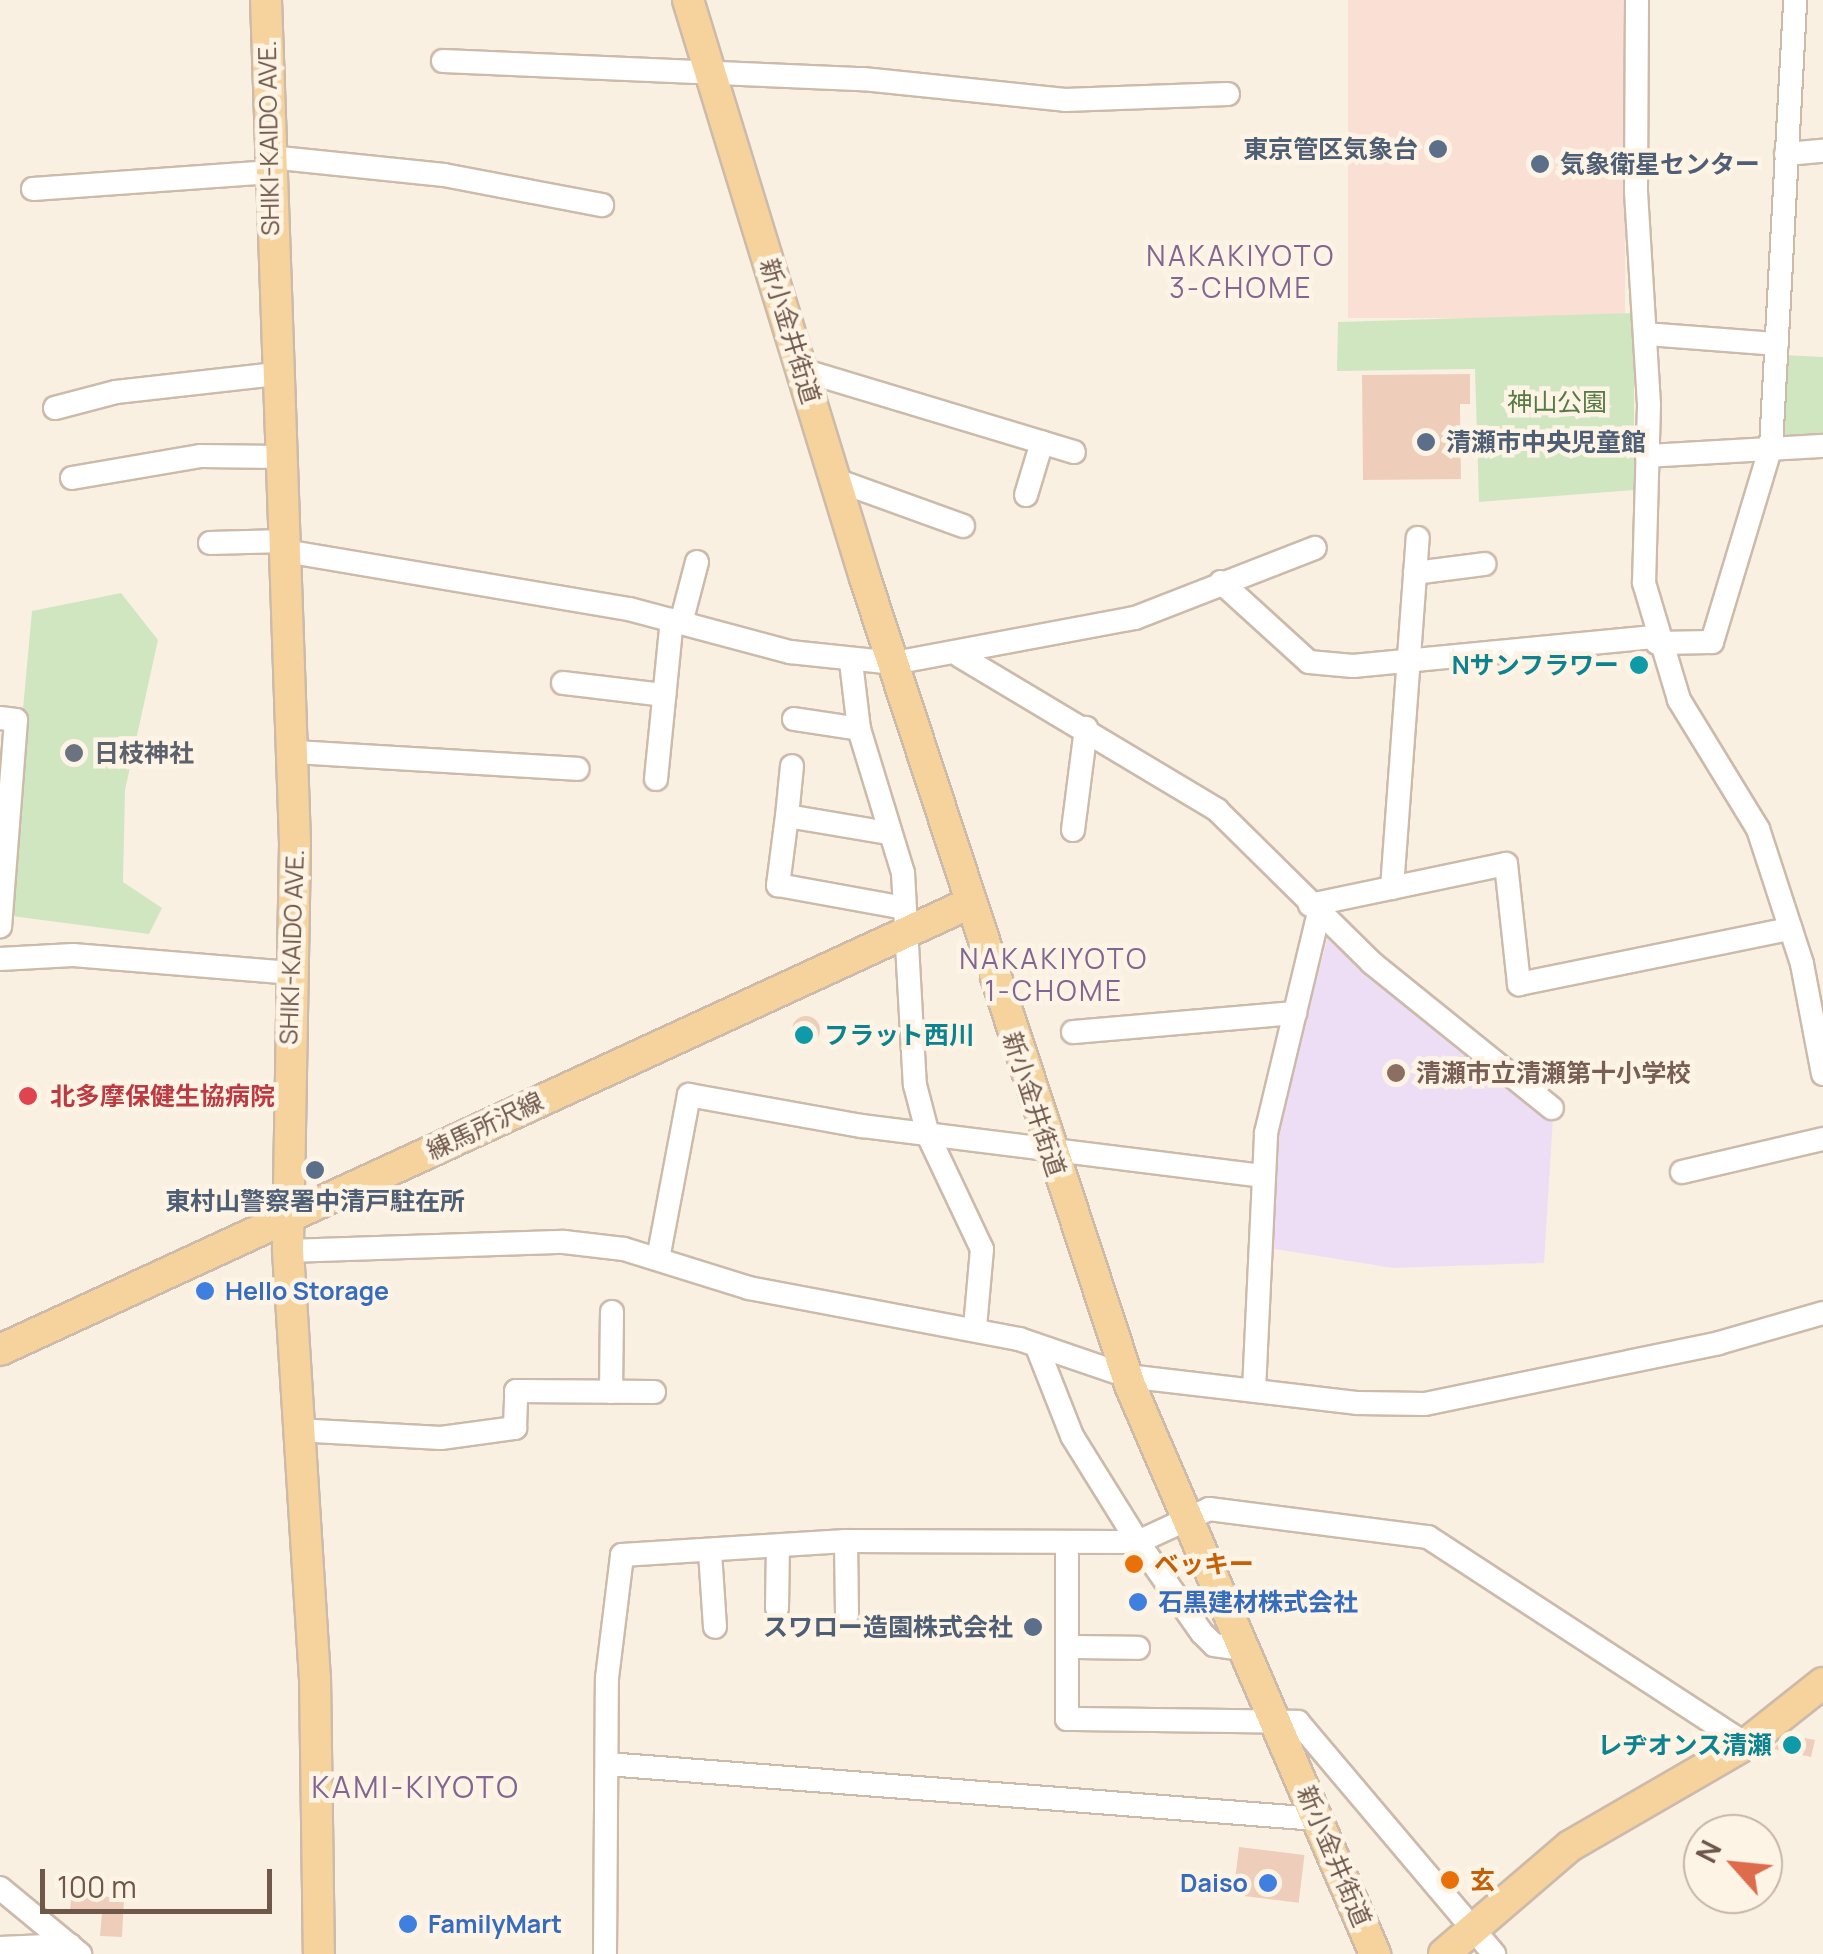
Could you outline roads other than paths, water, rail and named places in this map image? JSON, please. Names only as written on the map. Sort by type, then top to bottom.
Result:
[{"type":"main road","name":"SHIKI-KAIDO AVE.","points":[[266,0],[276,374],[293,752],[288,1251],[296,1430],[316,1694],[319,1954]]},
{"type":"main road","name":"新小金井街道","points":[[688,0],[1048,1148],[1127,1376],[1184,1517],[1276,1716],[1375,1954]]},
{"type":"main road","name":"練馬所沢線","points":[[0,1350],[288,1218],[901,920],[970,903]]},
{"type":"main road","points":[[1444,1954],[1570,1846],[1746,1744],[1823,1683]]},
{"type":"street","points":[[1637,0],[1636,192],[1646,334],[1648,456],[1644,582],[1656,640],[1679,700],[1758,829],[1790,929],[1812,964],[1823,1074]]},
{"type":"street","points":[[1221,582],[1309,662],[1408,660],[1656,640],[1712,642],[1771,447],[1795,0]]},
{"type":"street","points":[[443,61],[711,74],[1065,100],[1228,94]]},
{"type":"street","points":[[1786,154],[1823,152]]},
{"type":"street","points":[[33,188],[270,164],[444,175],[602,205]]},
{"type":"street","points":[[1646,334],[1777,344]]},
{"type":"street","points":[[802,370],[1074,452]]},
{"type":"street","points":[[55,408],[190,391],[276,374]]},
{"type":"street","points":[[1026,495],[1042,442]]},
{"type":"street","points":[[1648,456],[1823,446]]},
{"type":"street","points":[[72,478],[200,456],[280,457]]},
{"type":"street","points":[[836,480],[963,526]]},
{"type":"street","points":[[1392,888],[1418,538]]},
{"type":"street","points":[[210,543],[285,546],[677,621],[851,662],[894,663],[960,656],[1135,618],[1316,548]]},
{"type":"street","points":[[656,779],[664,695],[677,621],[697,562]]},
{"type":"street","points":[[1415,573],[1484,564]]},
{"type":"street","points":[[960,656],[1086,728],[1217,810],[1315,909],[1552,1108]]},
{"type":"street","points":[[851,662],[859,729],[903,873],[901,920],[916,1002],[915,1085],[928,1135],[982,1250],[975,1328]]},
{"type":"street","points":[[563,683],[664,695]]},
{"type":"street","points":[[0,718],[16,720],[0,926]]},
{"type":"street","points":[[794,719],[859,729]]},
{"type":"street","points":[[1073,830],[1086,728]]},
{"type":"street","points":[[293,752],[577,769]]},
{"type":"street","points":[[792,766],[778,885],[901,920]]},
{"type":"street","points":[[786,816],[888,833]]},
{"type":"street","points":[[1315,909],[1506,864],[1519,984],[1790,929]]},
{"type":"street","points":[[1254,1390],[1263,1176],[1315,909]]},
{"type":"street","points":[[0,959],[73,955],[293,973]]},
{"type":"street","points":[[1073,1032],[1294,1013]]},
{"type":"street","points":[[658,1259],[690,1095],[928,1135],[1263,1176]]},
{"type":"street","points":[[1682,1172],[1823,1140]]},
{"type":"street","points":[[288,1251],[564,1242],[658,1259],[749,1288],[975,1328],[1127,1376],[1426,1404],[1719,1343],[1823,1313]]},
{"type":"street","points":[[611,1392],[612,1312]]},
{"type":"street","points":[[1038,1347],[1072,1436],[1138,1542],[1202,1633],[1214,1645],[1243,1649]]},
{"type":"street","points":[[296,1430],[441,1438],[515,1428],[516,1390],[654,1392]]},
{"type":"street","points":[[606,1954],[607,1678],[622,1555],[846,1541],[1138,1542],[1184,1517],[1210,1509],[1428,1537],[1746,1744]]},
{"type":"street","points":[[846,1541],[846,1614]]},
{"type":"street","points":[[1067,1544],[1067,1719],[1276,1716],[1298,1722],[1341,1766],[1468,1930],[1494,1954]]},
{"type":"street","points":[[777,1608],[778,1546]]},
{"type":"street","points":[[710,1552],[715,1627]]},
{"type":"street","points":[[1070,1648],[1138,1648]]},
{"type":"street","points":[[607,1764],[1317,1819]]},
{"type":"street","points":[[0,1888],[75,1950]]},
{"type":"street","points":[[0,1948],[75,1950]]},
{"type":"place","name":"東京管区気象台","points":[[1438,149]]},
{"type":"place","name":"気象衛星センター","points":[[1540,164]]},
{"type":"place","name":"清瀬市中央児童館","points":[[1426,442]]},
{"type":"place","name":"Nサンフラワー","points":[[1639,665]]},
{"type":"place","name":"日枝神社","points":[[74,753]]},
{"type":"place","name":"フラット西川","points":[[804,1035]]},
{"type":"place","name":"清瀬市立清瀬第十小学校","points":[[1396,1073]]},
{"type":"place","name":"北多摩保健生協病院","points":[[28,1096]]},
{"type":"place","name":"東村山警察署中清戸駐在所","points":[[315,1170]]},
{"type":"place","name":"Hello Storage","points":[[205,1291]]},
{"type":"place","name":"ベッキー","points":[[1134,1564]]},
{"type":"place","name":"石黒建材株式会社","points":[[1138,1602]]},
{"type":"place","name":"スワロー造園株式会社","points":[[1033,1627]]},
{"type":"place","name":"レヂオンス清瀬","points":[[1792,1745]]},
{"type":"place","name":"玄","points":[[1450,1880]]},
{"type":"place","name":"Daiso","points":[[1268,1883]]},
{"type":"place","name":"FamilyMart","points":[[408,1924]]},
{"type":"district","name":"NAKAKIYOTO 3-CHOME","points":[[1241,271]]},
{"type":"district","name":"NAKAKIYOTO 1-CHOME","points":[[1054,974]]},
{"type":"district","name":"KAMI-KIYOTO","points":[[416,1787]]},
{"type":"park label","name":"神山公園","points":[[1557,402]]}]
